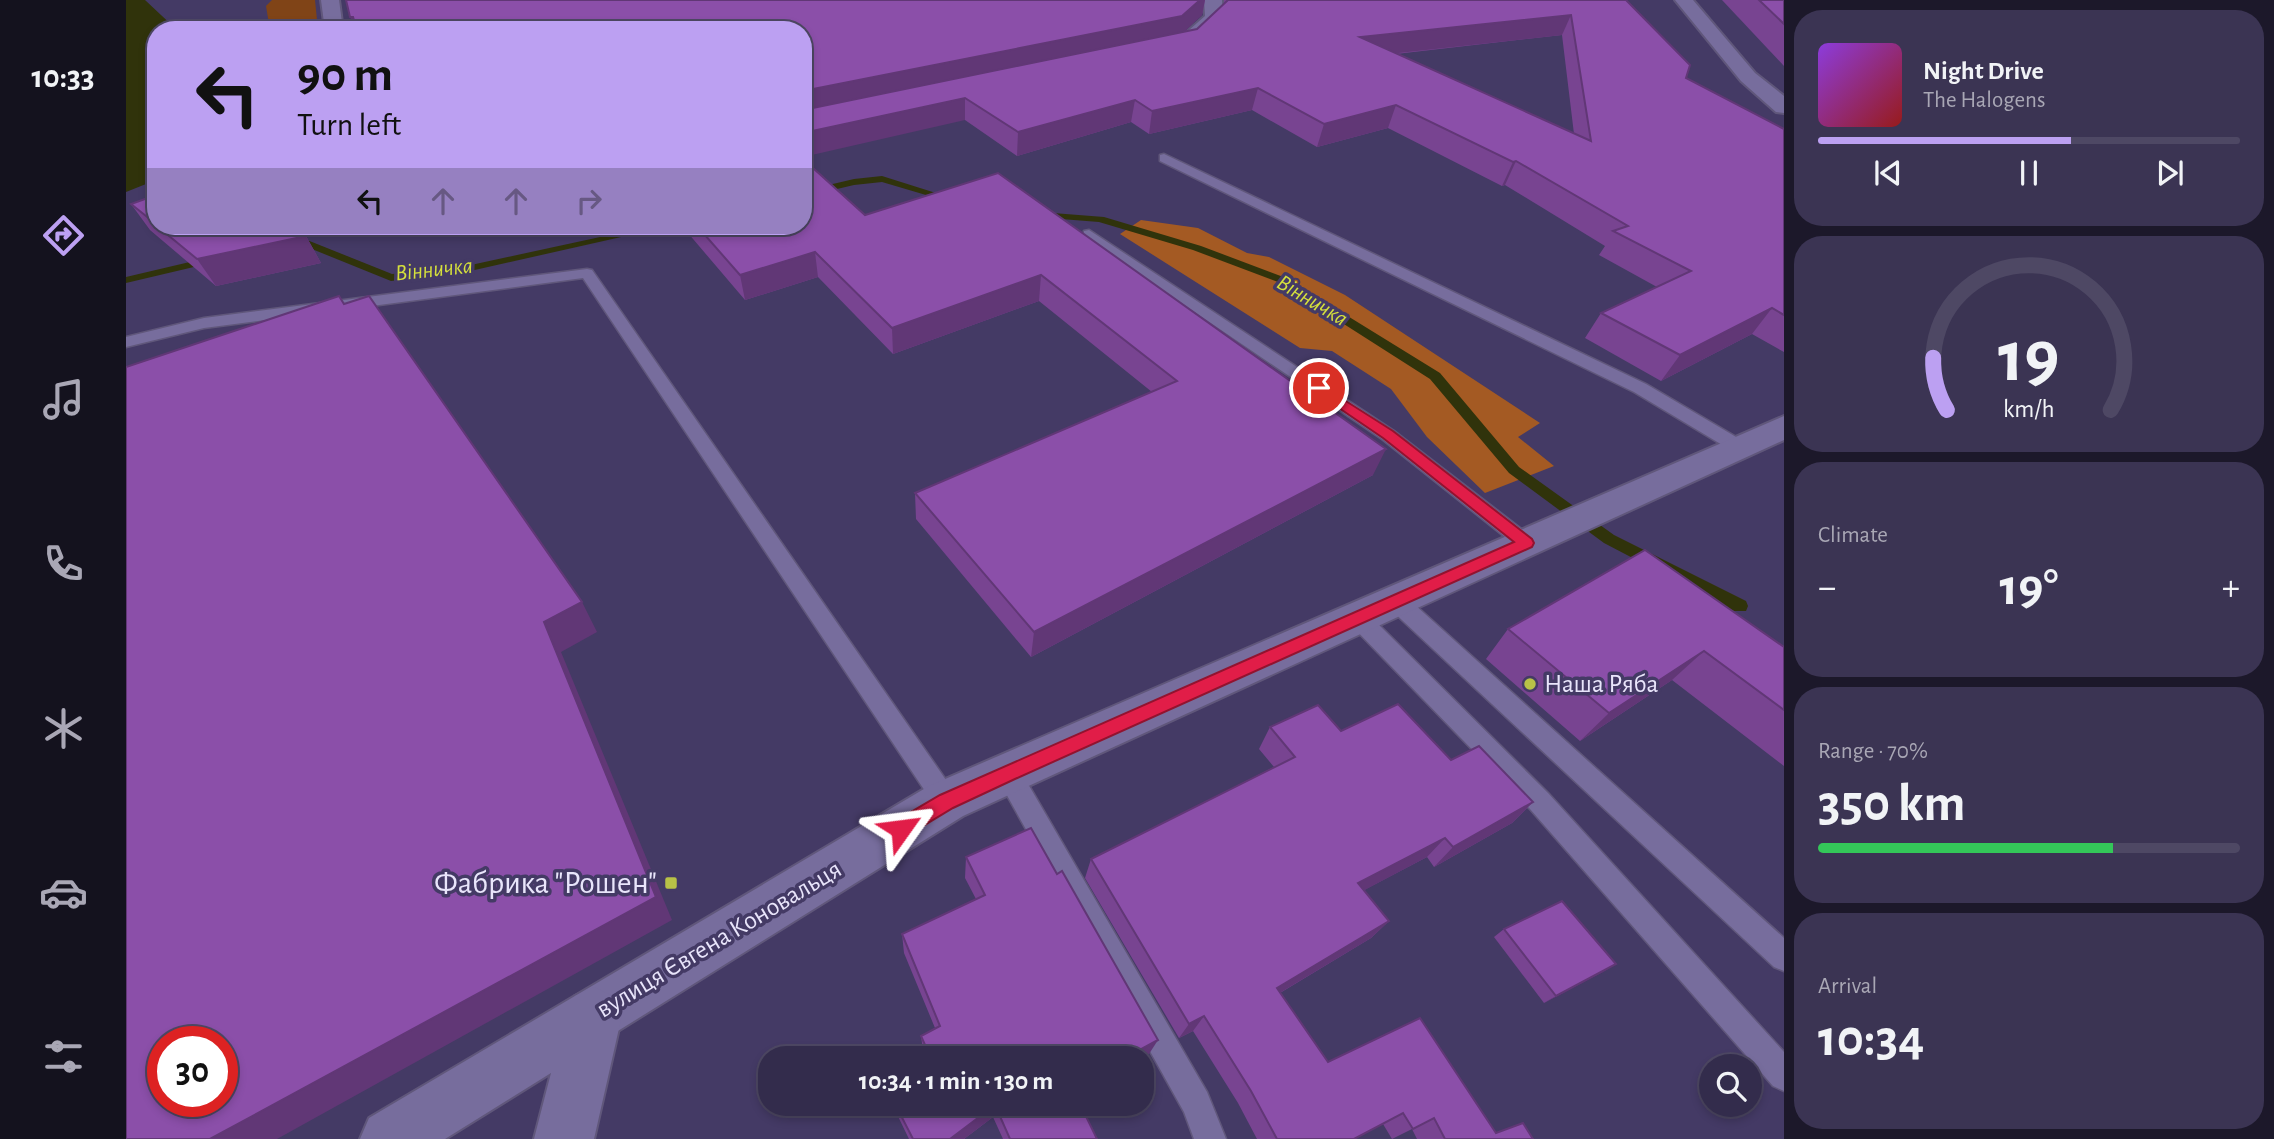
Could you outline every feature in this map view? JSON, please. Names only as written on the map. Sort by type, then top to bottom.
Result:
[{"type":"street","points":[[330,0],[333,21]]},
{"type":"street","points":[[1160,49],[1186,43],[1214,18],[1213,0]]},
{"type":"street","points":[[1684,0],[1748,77],[1784,107]]},
{"type":"street","name":"вулиця Євгена Коновальця","points":[[390,1139],[946,801],[1784,427]]},
{"type":"street","points":[[564,1139],[594,1015]]},
{"type":"lane","points":[[1164,158],[1640,388],[1741,448]]},
{"type":"lane","points":[[1089,234],[1388,435],[1526,543]]},
{"type":"lane","points":[[126,342],[204,323],[587,273],[946,801]]},
{"type":"lane","points":[[1377,609],[1784,957]]},
{"type":"lane","points":[[1377,609],[1539,801],[1784,1075]]},
{"type":"lane","points":[[1009,773],[1196,1103],[1210,1139]]},
{"type":"shaded area","points":[[126,0],[145,0],[167,21],[147,21],[147,184],[126,192]]},
{"type":"shaded area","points":[[272,0],[315,0],[317,21],[268,21],[266,6]]},
{"type":"shaded area","points":[[1141,220],[1198,228],[1247,253],[1269,257],[1345,295],[1540,423],[1518,437],[1554,466],[1485,493],[1427,437],[1391,389],[1332,351],[1300,348],[1120,234]]},
{"type":"building","points":[[346,0],[1200,0],[1182,16],[812,89],[812,21],[354,21],[350,17]]},
{"type":"building","points":[[1228,0],[1626,0],[1690,65],[1686,78],[1784,129],[1784,315],[1772,308],[1680,355],[1601,313],[1691,271],[1613,231],[1628,226],[1516,161],[1513,162],[1396,105],[1324,124],[1258,88],[1152,111],[1135,100],[1018,132],[965,98],[812,131],[812,108],[1197,29]],"holes":[[[1571,15],[1591,141],[1360,37]]]},
{"type":"building","points":[[1759,0],[1784,0],[1784,24]]},
{"type":"building","points":[[812,167],[865,215],[998,173],[1386,449],[1034,632],[915,493],[1177,381],[1041,275],[892,328],[815,252],[740,275],[705,235],[812,235]]},
{"type":"building","points":[[147,198],[147,217],[131,204]]},
{"type":"building","points":[[168,235],[306,236],[197,259]]},
{"type":"building","points":[[339,296],[344,304],[369,296],[582,602],[544,622],[656,897],[210,1139],[126,1139],[126,367]]},
{"type":"building","points":[[1645,550],[1784,647],[1784,710],[1704,651],[1609,713],[1508,629]]},
{"type":"building","points":[[1398,704],[1451,760],[1479,746],[1533,802],[1453,847],[1445,838],[1358,883],[1389,921],[1277,988],[1328,1062],[1420,1018],[1496,1133],[1523,1123],[1533,1139],[1445,1139],[1434,1118],[1413,1129],[1403,1113],[1354,1139],[1277,1139],[1251,1091],[1204,1016],[1189,1024],[1091,859],[1295,757],[1270,727],[1318,705],[1341,731]]},
{"type":"building","points":[[1031,828],[1057,874],[1062,871],[1158,1040],[1147,1046],[926,1046],[921,1036],[940,1026],[902,934],[985,895],[966,857]]},
{"type":"building","points":[[1562,901],[1616,964],[1556,996],[1504,929]]},
{"type":"building","points":[[901,1116],[980,1116],[950,1139],[913,1139]]},
{"type":"building","points":[[1000,1116],[1086,1116],[1097,1139],[1010,1139]]},
{"type":"waterway","name":"Вінничка","points":[[812,192],[854,182],[882,179],[953,200]]},
{"type":"waterway","name":"Вінничка","points":[[1040,215],[1100,219],[1197,248],[1282,280],[1435,376],[1514,470],[1609,539],[1740,606]]},
{"type":"waterway","name":"Вінничка","points":[[291,243],[303,242],[391,278],[457,271],[623,235]]},
{"type":"waterway","name":"Вінничка","points":[[126,280],[211,260]]},
{"type":"place","name":"Наша Ряба","points":[[1530,684]]},
{"type":"place","name":"Фабрика \"Рошен\"","points":[[671,883]]},
{"type":"route","points":[[901,829],[946,801],[1526,543],[1388,435],[1319,388]]}]
